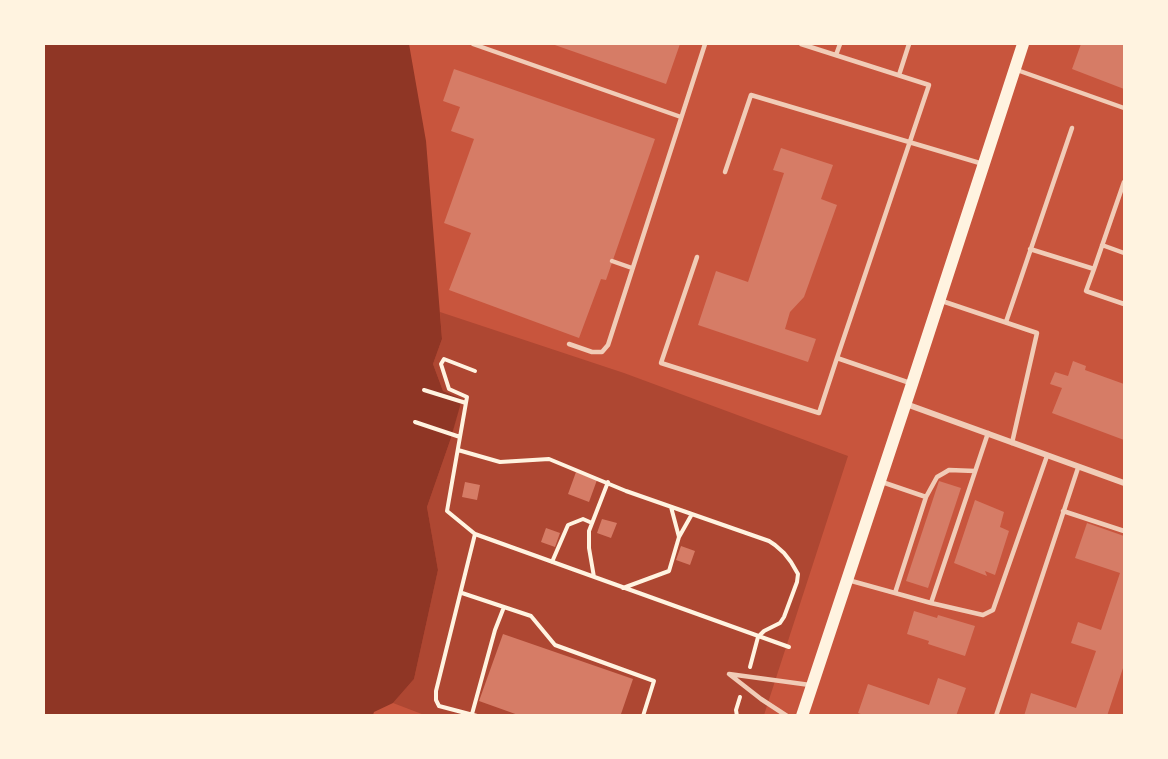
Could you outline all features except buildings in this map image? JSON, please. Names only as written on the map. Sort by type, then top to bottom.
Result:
[{"type":"main road","points":[[802,716],[1023,44]]},
{"type":"street","points":[[906,404],[1078,468],[1125,483]]},
{"type":"lane","points":[[473,44],[681,117]]},
{"type":"lane","points":[[569,344],[592,352],[602,352],[608,345],[705,44]]},
{"type":"lane","points":[[698,256],[662,363],[819,413],[929,84],[801,44]]},
{"type":"lane","points":[[836,55],[840,44]]},
{"type":"lane","points":[[899,75],[909,44]]},
{"type":"lane","points":[[1014,69],[1125,108]]},
{"type":"lane","points":[[725,172],[751,95],[983,164]]},
{"type":"lane","points":[[1006,322],[1072,128]]},
{"type":"lane","points":[[1125,182],[1086,291],[1125,304]]},
{"type":"lane","points":[[1102,245],[1125,253]]},
{"type":"lane","points":[[1030,249],[1094,269]]},
{"type":"lane","points":[[612,261],[632,268]]},
{"type":"lane","points":[[939,300],[1037,333],[1012,443]]},
{"type":"lane","points":[[837,358],[912,384]]},
{"type":"lane","points":[[931,603],[988,433]]},
{"type":"lane","points":[[848,580],[983,615],[993,610],[1047,456]]},
{"type":"lane","points":[[996,716],[1078,468]]},
{"type":"lane","points":[[895,593],[926,497],[937,477],[949,470],[975,471]]},
{"type":"lane","points":[[880,481],[926,497]]},
{"type":"lane","points":[[1063,511],[1125,531]]},
{"type":"lane","points":[[787,716],[729,674],[812,685]]},
{"type":"path","points":[[475,371],[444,359],[441,364],[448,389],[467,396],[447,512],[475,534],[789,647]]},
{"type":"path","points":[[424,390],[466,404]]},
{"type":"path","points":[[415,422],[460,437]]},
{"type":"path","points":[[458,450],[500,462],[549,459],[626,491],[769,541],[784,553],[798,574],[784,617],[758,637],[747,676]]},
{"type":"path","points":[[594,578],[589,531],[608,483]]},
{"type":"path","points":[[670,506],[679,537]]},
{"type":"path","points":[[622,588],[669,571],[679,537],[692,514]]},
{"type":"path","points":[[552,562],[568,525],[583,519],[592,523]]},
{"type":"path","points":[[475,534],[436,691],[439,706],[475,715],[495,630],[504,607]]},
{"type":"path","points":[[462,593],[531,616],[555,645],[654,681],[643,716]]},
{"type":"path","points":[[737,716],[736,710],[744,686]]},
{"type":"shaded area","points":[[44,44],[409,44],[426,141],[442,339],[433,364],[443,391],[462,399],[427,507],[438,570],[414,679],[393,703],[374,712],[373,715],[44,715]]},
{"type":"shaded area","points":[[440,312],[624,373],[848,456],[764,715],[427,716],[393,703],[414,679],[438,570],[427,507],[451,438],[461,400],[443,391],[433,364],[442,339]]}]
